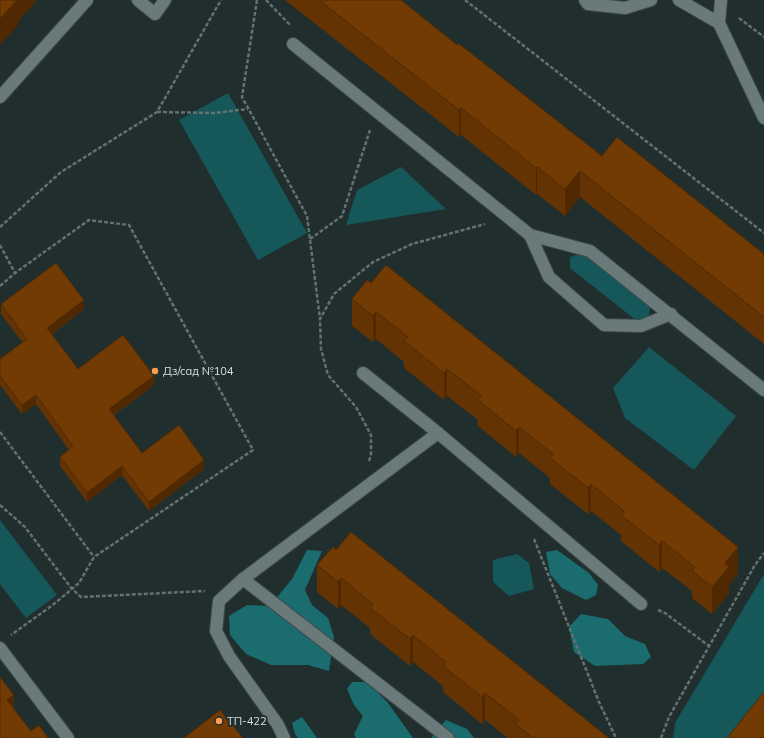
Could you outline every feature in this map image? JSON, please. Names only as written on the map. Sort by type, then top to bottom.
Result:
[{"type":"lane","points":[[0,97],[87,0]]},
{"type":"lane","points":[[138,0],[155,14],[165,0]]},
{"type":"lane","points":[[585,0],[588,4],[625,8],[650,0]]},
{"type":"lane","points":[[679,0],[719,23]]},
{"type":"lane","points":[[721,0],[719,23],[764,118]]},
{"type":"lane","points":[[293,44],[530,235],[590,251],[671,314],[764,390]]},
{"type":"lane","points":[[530,235],[549,276],[604,325],[641,326],[671,314]]},
{"type":"lane","points":[[362,373],[438,433],[641,604]]},
{"type":"lane","points":[[284,738],[278,725],[229,656],[216,631],[219,601],[243,579],[438,433]]},
{"type":"lane","points":[[243,579],[448,738]]},
{"type":"lane","points":[[0,648],[68,738]]},
{"type":"path","points":[[0,227],[61,172],[157,112],[221,0]]},
{"type":"path","points":[[257,0],[242,97],[307,216],[320,319],[321,349],[328,375],[356,407],[371,435],[371,455],[358,493]]},
{"type":"path","points":[[266,0],[294,30]]},
{"type":"path","points":[[466,0],[764,233]]},
{"type":"path","points":[[737,16],[764,37]]},
{"type":"path","points":[[157,112],[215,113],[248,109]]},
{"type":"path","points":[[310,239],[342,216],[370,130]]},
{"type":"path","points":[[320,319],[334,294],[373,262],[412,244],[508,217]]},
{"type":"path","points":[[0,286],[15,273],[89,220],[129,225],[253,450],[94,557],[79,583],[15,633]]},
{"type":"path","points":[[0,245],[15,273]]},
{"type":"path","points":[[0,432],[94,557]]},
{"type":"path","points":[[0,504],[25,527],[72,589],[81,597],[231,590]]},
{"type":"path","points":[[533,537],[599,702],[616,738]]},
{"type":"path","points":[[661,738],[669,717],[755,565],[764,553]]},
{"type":"path","points":[[641,604],[665,613],[710,646]]},
{"type":"shaded area","points":[[228,93],[307,233],[258,260],[179,120]]},
{"type":"shaded area","points":[[401,167],[446,209],[346,225],[357,190]]},
{"type":"shaded area","points":[[583,253],[650,304],[649,316],[637,321],[570,268],[570,257]]},
{"type":"shaded area","points":[[649,347],[736,416],[694,470],[625,418],[613,388]]},
{"type":"shaded area","points":[[0,520],[57,595],[26,618],[0,584]]},
{"type":"shaded area","points":[[307,550],[322,551],[305,590],[312,605],[328,618],[334,637],[329,671],[308,665],[271,665],[246,654],[230,635],[229,616],[247,605],[266,606],[278,596],[292,579]]},
{"type":"shaded area","points":[[557,550],[589,573],[598,585],[596,595],[586,600],[562,588],[550,574],[546,552]]},
{"type":"shaded area","points":[[517,554],[529,563],[534,589],[509,596],[493,582],[493,560]]},
{"type":"shaded area","points":[[764,574],[764,704],[737,738],[673,738],[675,723]]},
{"type":"shaded area","points":[[581,614],[608,619],[625,636],[645,644],[651,657],[643,664],[595,666],[574,652],[569,627]]},
{"type":"shaded area","points":[[352,682],[368,682],[388,703],[413,738],[356,738],[354,734],[363,716],[354,705],[347,689]]},
{"type":"shaded area","points":[[302,717],[317,738],[298,738],[295,734],[292,723]]},
{"type":"shaded area","points":[[446,720],[467,729],[474,738],[431,738]]},
{"type":"building","points":[[0,0],[17,0],[0,19]]},
{"type":"building","points":[[319,0],[401,0],[457,45],[458,43],[602,156],[617,137],[764,254],[764,317],[580,171],[565,189],[537,167],[536,168],[461,108],[459,110]]},
{"type":"building","points":[[56,263],[84,300],[47,328],[78,369],[123,335],[154,376],[109,409],[142,453],[179,425],[204,460],[149,502],[122,466],[87,493],[60,457],[73,446],[36,395],[22,405],[0,376],[0,359],[27,339],[1,304]]},
{"type":"building","points":[[386,265],[738,547],[725,563],[729,567],[712,587],[692,571],[695,567],[662,541],[659,545],[621,515],[624,511],[591,484],[588,488],[550,458],[553,454],[519,427],[516,431],[478,400],[481,396],[464,382],[447,369],[444,373],[404,341],[408,337],[376,312],[373,316],[352,299],[367,280],[371,283]]},
{"type":"building","points":[[351,532],[609,738],[533,738],[515,724],[519,720],[485,693],[482,697],[443,666],[446,662],[413,635],[410,639],[370,608],[373,604],[341,578],[338,582],[317,565],[333,547],[336,550]]},
{"type":"building","points":[[0,677],[14,695],[7,700],[31,731],[39,725],[48,738],[0,738]]},
{"type":"building","points":[[764,692],[764,738],[727,738]]},
{"type":"building","points":[[220,710],[243,738],[184,738]]},
{"type":"place","name":"Дз/сад №104","points":[[155,371]]},
{"type":"place","name":"ТП-422","points":[[219,721]]}]
